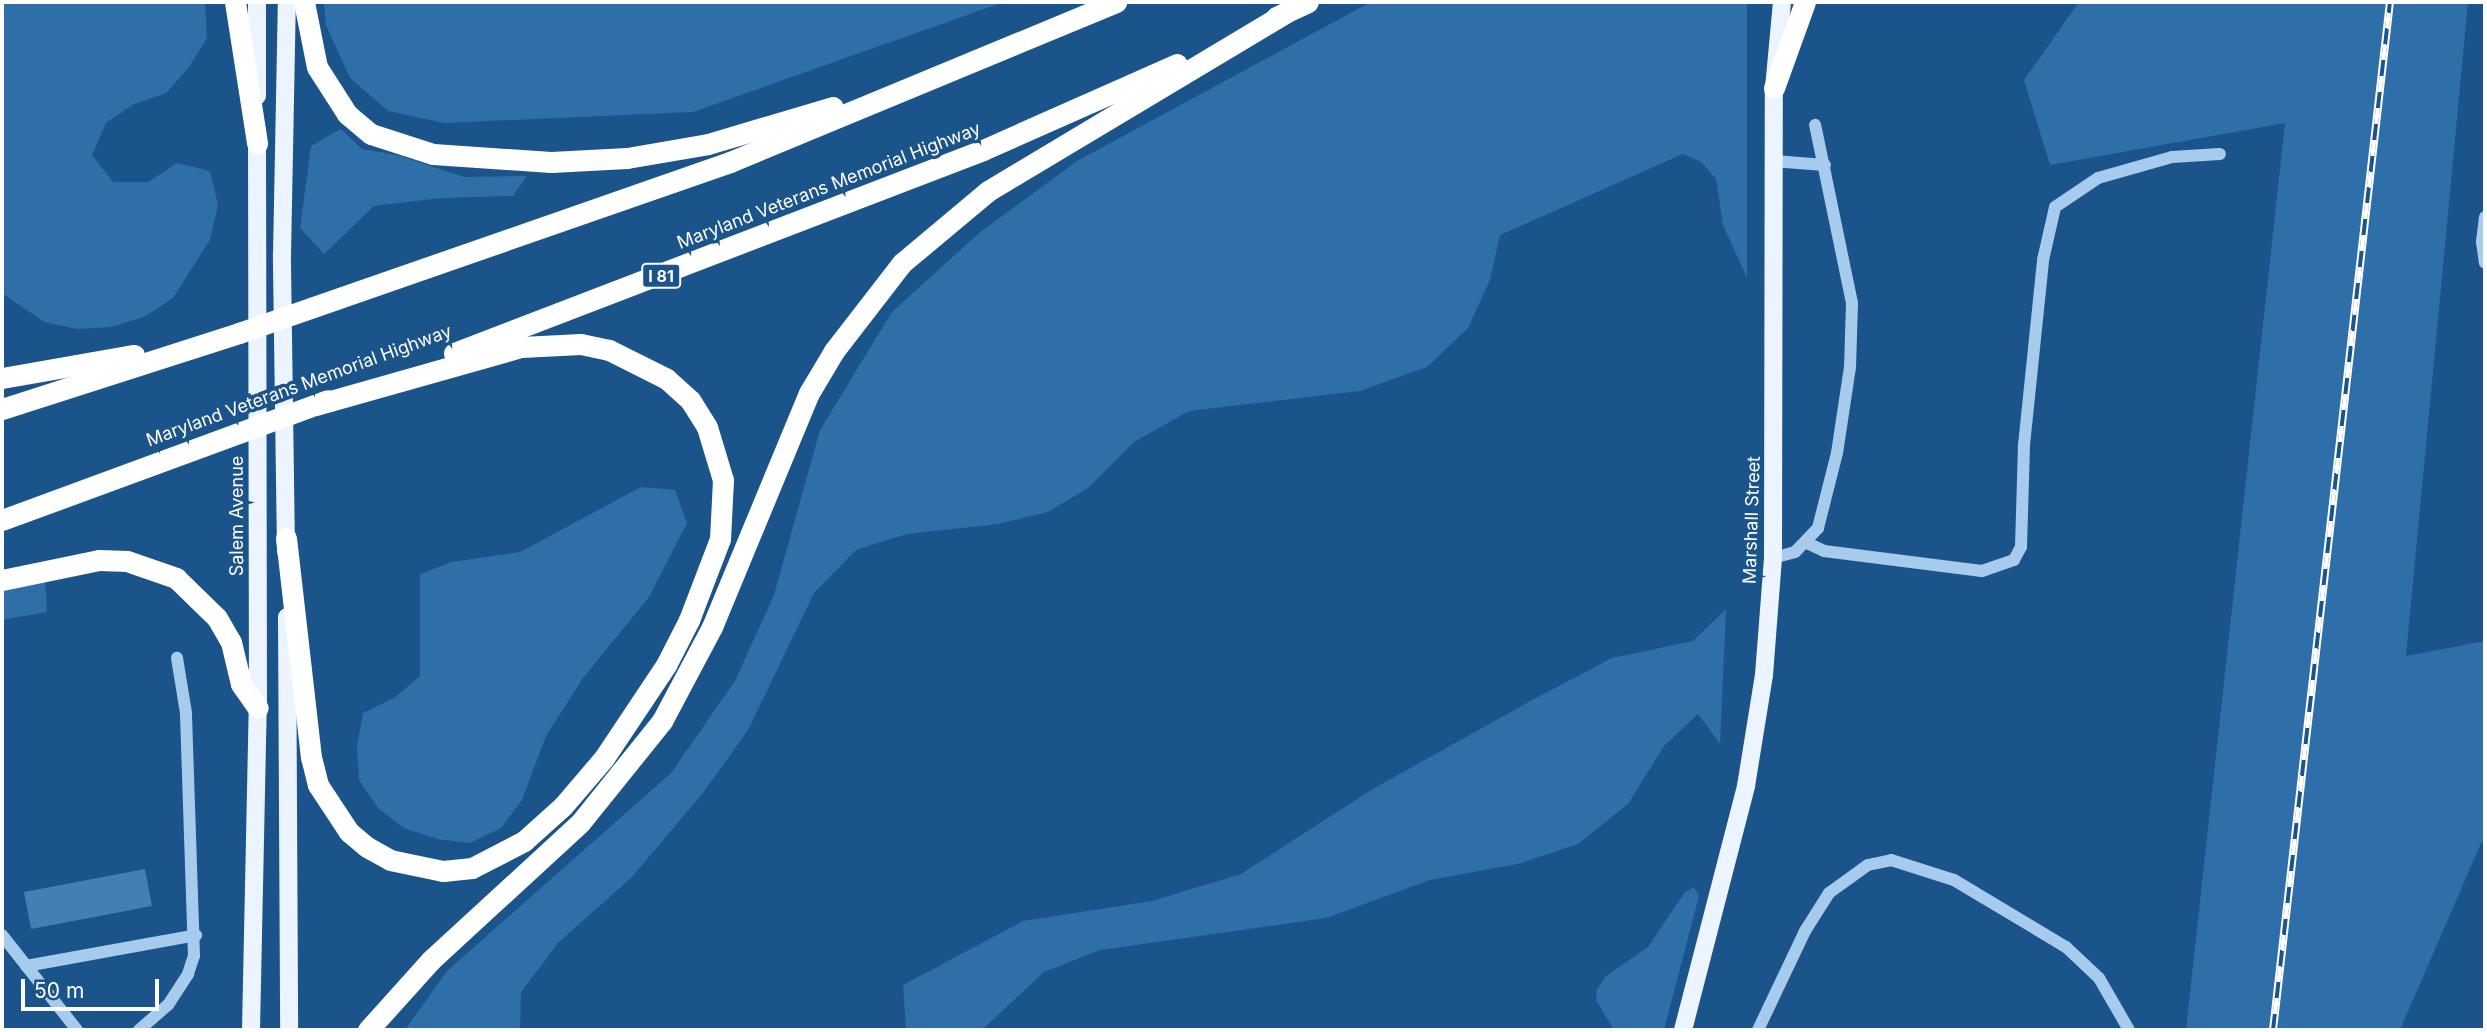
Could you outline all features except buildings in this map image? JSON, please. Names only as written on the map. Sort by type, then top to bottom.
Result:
[{"type":"highway","points":[[236,2],[257,143]]},
{"type":"highway","points":[[304,2],[317,67],[347,114],[371,134],[399,146],[478,160],[627,158],[708,144],[956,71]]},
{"type":"highway","points":[[2,409],[239,333],[730,162],[956,71],[1116,2]]},
{"type":"highway","name":"Maryland Veterans Memorial Highway","points":[[2,520],[316,405],[983,150],[1308,2]]},
{"type":"highway","points":[[1773,88],[1805,2]]},
{"type":"highway","points":[[368,1030],[431,960],[580,823],[662,721],[717,615],[809,393],[850,328],[902,263],[988,191],[1287,12]]},
{"type":"highway","points":[[2,378],[239,333]]},
{"type":"highway","points":[[286,538],[310,757],[318,785],[349,832],[367,847],[390,860],[443,871],[472,868],[524,842],[604,758],[666,665],[695,607],[720,539],[723,480],[707,427],[690,400],[667,379],[609,350],[581,344],[521,347],[316,405]]},
{"type":"highway","points":[[2,580],[99,560],[127,561],[176,578],[216,618],[231,642],[242,684],[258,708]]},
{"type":"main road","name":"Salem Avenue","points":[[251,1030],[258,708],[259,480],[255,264],[257,2]]},
{"type":"main road","points":[[287,2],[282,255],[289,1030]]},
{"type":"main road","name":"Marshall Street","points":[[1683,1030],[1746,786],[1764,675],[1773,558],[1773,88],[1782,2]]},
{"type":"street","points":[[1773,558],[1807,543],[1818,528],[1837,453],[1850,367],[1852,303],[1815,125]]},
{"type":"street","points":[[1807,543],[1824,551],[1982,571],[2014,560],[2021,547],[2024,445],[2043,260],[2055,207],[2098,178],[2172,157],[2220,153]]},
{"type":"street","points":[[1773,161],[1825,165]]},
{"type":"street","points":[[2485,217],[2485,263]]},
{"type":"street","points":[[139,1030],[181,987],[194,956],[186,713],[177,658]]},
{"type":"street","points":[[1758,1030],[1805,931],[1829,893],[1868,865],[1891,860],[1954,880],[2066,947],[2105,986],[2129,1030]]},
{"type":"street","points":[[2,935],[78,1030]]},
{"type":"street","points":[[26,966],[195,935]]},
{"type":"shaded area","points":[[2,2],[205,2],[207,38],[189,67],[166,93],[134,104],[106,123],[92,155],[113,182],[148,182],[177,163],[210,171],[218,205],[210,240],[173,298],[144,317],[111,327],[77,329],[44,322],[2,293]]},
{"type":"shaded area","points":[[324,2],[1004,2],[693,112],[444,123],[388,111],[350,78],[326,25]]},
{"type":"shaded area","points":[[1371,2],[1747,2],[1747,278],[1723,225],[1716,179],[1701,162],[1683,154],[1500,235],[1490,280],[1468,328],[1427,367],[1360,391],[1189,411],[1134,442],[1088,488],[1048,512],[998,524],[907,534],[856,550],[814,593],[748,730],[703,793],[631,878],[559,942],[521,992],[520,1030],[405,1030],[447,971],[671,773],[735,681],[774,595],[820,430],[892,312],[979,233],[1077,161]]},
{"type":"shaded area","points":[[2079,2],[2468,2],[2406,656],[2485,641],[2485,842],[2481,843],[2400,1030],[2186,1030],[2285,123],[2050,165],[2024,80]]},
{"type":"shaded area","points":[[341,129],[362,149],[397,155],[464,177],[527,176],[513,196],[441,198],[374,206],[324,254],[300,228],[311,146]]},
{"type":"shaded area","points":[[641,487],[675,490],[687,523],[649,597],[583,678],[546,736],[522,800],[501,828],[470,843],[437,839],[404,828],[378,808],[359,780],[357,746],[363,713],[394,698],[420,676],[420,574],[452,562],[520,552]]},
{"type":"shaded area","points":[[45,577],[47,612],[2,620],[2,587]]},
{"type":"shaded area","points":[[1726,609],[1720,744],[1698,714],[1664,746],[1628,804],[1578,844],[1517,864],[1430,880],[1326,918],[1100,950],[1044,972],[982,1030],[906,1030],[903,985],[1023,921],[1152,901],[1241,874],[1371,790],[1534,699],[1612,658],[1693,641]]},
{"type":"shaded area","points":[[1694,887],[1699,896],[1664,1030],[1614,1030],[1596,1000],[1597,989],[1606,976],[1648,947],[1685,892]]},
{"type":"railway","points":[[2273,1030],[2390,2]]}]
